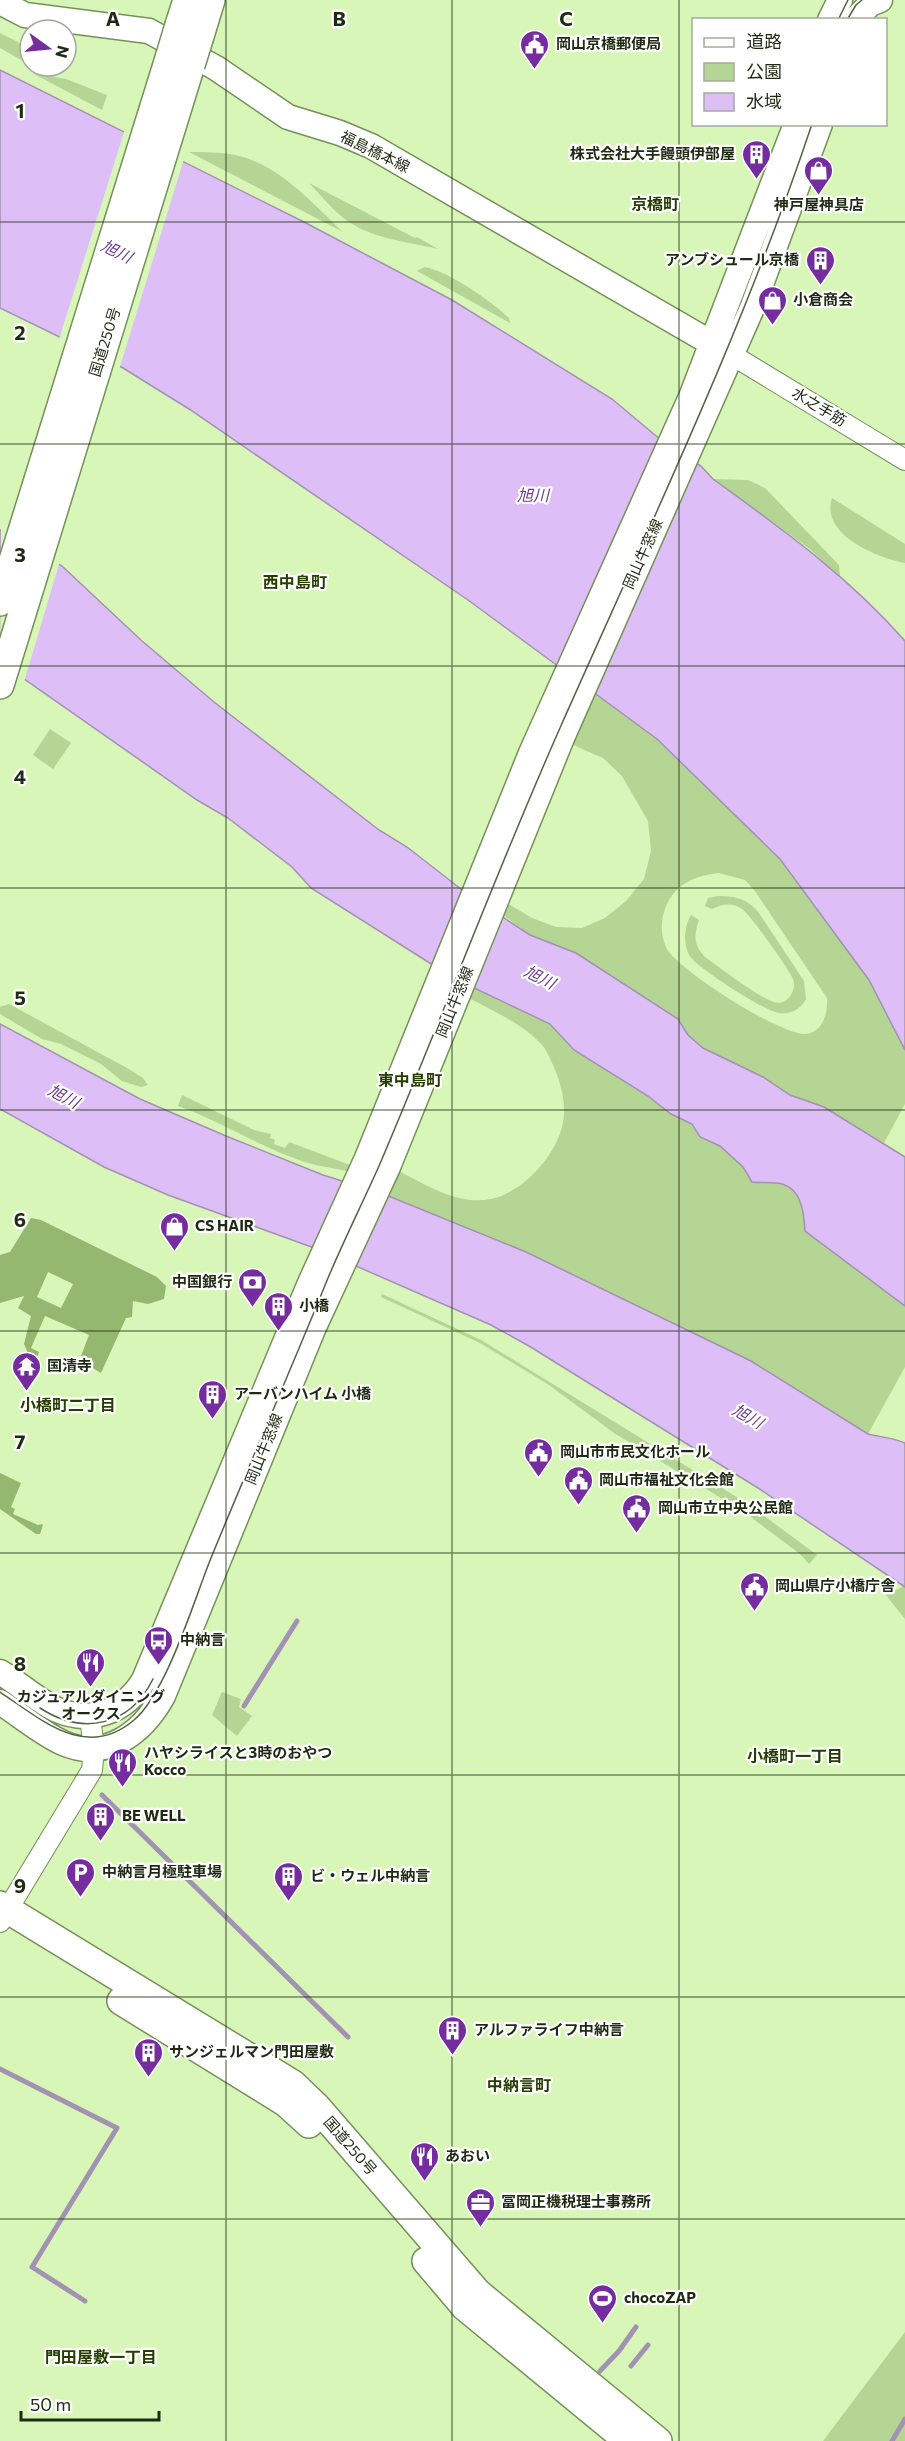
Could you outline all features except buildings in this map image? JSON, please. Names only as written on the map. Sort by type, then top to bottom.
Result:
[{"type":"highway","name":"国道250号","points":[[0,686],[180,60],[188,20],[211,0]]},
{"type":"highway","name":"国道250号","points":[[0,602],[169,96]]},
{"type":"highway","name":"国道250号","points":[[2,1916],[286,2103],[309,2123],[465,2307],[628,2441]]},
{"type":"highway","name":"国道250号","points":[[2,1916],[293,2084],[317,2107],[478,2293],[658,2441]]},
{"type":"main road","points":[[841,12],[856,0]]},
{"type":"main road","points":[[841,12],[880,0]]},
{"type":"main road","name":"福島橋本線","points":[[0,2],[25,15],[149,31],[216,68],[288,117],[340,133],[371,147],[722,349]]},
{"type":"main road","name":"岡山牛窓線","points":[[446,993],[476,885],[552,732],[722,349],[795,126]]},
{"type":"main road","name":"岡山牛窓線","points":[[722,349],[753,306],[819,126]]},
{"type":"main road","name":"岡山牛窓線","points":[[90,1717],[124,1704],[132,1698],[144,1680],[377,1163],[446,993],[498,896],[552,732]]},
{"type":"main road","name":"岡山牛窓線","points":[[94,1749],[108,1746],[136,1732],[154,1711],[163,1696],[314,1327],[328,1270]]},
{"type":"main road","points":[[0,1672],[54,1708],[73,1715],[90,1717]]},
{"type":"main road","points":[[0,1702],[63,1743],[79,1748],[94,1749]]},
{"type":"street","name":"水之手筋","points":[[722,349],[905,460]]},
{"type":"street","points":[[2,1916],[92,1770],[94,1749],[90,1717]]},
{"type":"green space","points":[[0,33],[18,42],[18,58],[0,48]]},
{"type":"green space","points":[[41,78],[66,79],[107,95],[102,110]]},
{"type":"green space","points":[[189,152],[235,155],[266,167],[294,186],[343,232]]},
{"type":"green space","points":[[309,183],[438,249],[376,235],[364,230],[342,217]]},
{"type":"green space","points":[[424,267],[445,274],[481,295],[509,318],[510,323],[417,271]]},
{"type":"green space","points":[[713,479],[748,480],[765,488],[839,565],[840,576],[807,547]]},
{"type":"green space","points":[[832,498],[905,544],[905,563],[867,550],[843,534],[835,523],[831,511]]},
{"type":"green space","points":[[596,693],[657,739],[780,859],[869,980],[905,1050],[905,1104],[884,1143],[824,1107],[790,1095],[763,1077],[703,1048],[688,1035],[678,1019],[576,953],[530,935],[500,913],[505,902],[532,918],[556,927],[582,928],[605,918],[626,901],[644,879],[651,851],[648,821],[622,776],[603,758],[573,745]],"holes":[[[719,873],[745,880],[755,891],[827,998],[827,1010],[817,1030],[806,1034],[794,1032],[755,1014],[690,972],[667,949],[662,933],[662,921],[671,896],[682,885],[695,878]]]},
{"type":"green space","points":[[50,729],[71,743],[53,769],[33,755]]},
{"type":"green space","points":[[718,896],[741,899],[759,913],[804,981],[806,999],[798,1008],[787,1013],[772,1011],[716,978],[689,955],[685,935],[691,915],[699,920],[696,940],[698,948],[705,957],[753,991],[772,1001],[779,1003],[786,1001],[791,994],[794,987],[793,979],[769,942],[746,913],[731,905],[712,909],[705,906],[708,898]]},
{"type":"green space","points":[[470,986],[550,1024],[574,1050],[648,1096],[671,1114],[692,1124],[700,1137],[720,1146],[743,1167],[752,1182],[776,1183],[791,1189],[800,1200],[805,1231],[905,1306],[905,1367],[868,1434],[751,1361],[526,1252],[386,1195],[396,1170],[454,1197],[478,1200],[504,1195],[530,1177],[551,1152],[558,1138],[563,1123],[563,1098],[553,1065],[545,1049],[534,1037],[516,1024],[465,996]]},
{"type":"green space","points":[[9,1004],[127,1068],[143,1078],[148,1085],[141,1087],[122,1081],[101,1064],[61,1044],[42,1039],[0,1014],[0,1007]]},
{"type":"green space","points":[[182,1095],[254,1130],[271,1134],[270,1138],[275,1140],[274,1144],[285,1148],[289,1142],[350,1165],[347,1171],[313,1164],[286,1155],[178,1106]]},
{"type":"green space","points":[[31,1218],[41,1220],[157,1277],[166,1286],[164,1299],[148,1304],[133,1301],[132,1317],[126,1318],[101,1373],[86,1364],[81,1356],[89,1335],[45,1316],[31,1348],[39,1352],[37,1357],[28,1353],[24,1344],[31,1316],[18,1308],[24,1296],[0,1303],[0,1255],[10,1252]],"holes":[[[48,1272],[73,1284],[61,1308],[37,1297]]]},
{"type":"green space","points":[[382,1294],[481,1340],[748,1504],[817,1555],[809,1564],[800,1554],[744,1512],[614,1433],[549,1385],[480,1343],[381,1297]]},
{"type":"green space","points":[[0,1473],[21,1483],[11,1507],[15,1509],[13,1514],[38,1525],[42,1524],[40,1534],[36,1534],[0,1509]]},
{"type":"green space","points":[[905,1587],[905,1619],[886,1595]]},
{"type":"green space","points":[[222,1692],[241,1699],[239,1707],[252,1716],[237,1736],[212,1715]]},
{"type":"green space","points":[[905,2332],[905,2441],[823,2441]]},
{"type":"water","name":"旭川","points":[[0,70],[304,222],[452,300],[612,399],[661,440],[701,466],[713,479],[813,554],[883,617],[905,641],[905,1050],[869,980],[780,859],[657,739],[468,600],[189,409],[123,368],[0,308]]},
{"type":"water","name":"旭川","points":[[0,530],[62,566],[142,641],[214,702],[379,830],[407,847],[466,893],[530,935],[576,953],[678,1019],[688,1035],[703,1048],[763,1077],[790,1095],[824,1107],[905,1157],[905,1306],[805,1231],[800,1200],[791,1189],[776,1183],[752,1182],[743,1167],[720,1146],[700,1137],[692,1124],[671,1114],[648,1096],[574,1050],[550,1024],[436,967],[311,888],[292,867],[228,818],[197,800],[0,662]]},
{"type":"water","name":"旭川","points":[[0,1024],[140,1099],[323,1175],[386,1195],[526,1252],[751,1361],[868,1434],[905,1443],[905,1587],[758,1488],[529,1346],[491,1325],[317,1249],[168,1195],[104,1167],[0,1109]]},
{"type":"pier","points":[[125,129],[184,159],[119,370],[59,339]]},
{"type":"pier","points":[[1,527],[60,561],[24,682],[0,666]]},
{"type":"waterway","points":[[244,1706],[297,1621]]},
{"type":"waterway","points":[[102,1795],[348,2037]]},
{"type":"waterway","points":[[0,2069],[117,2128],[32,2267],[85,2301]]},
{"type":"waterway","points":[[600,2371],[619,2351],[636,2327]]},
{"type":"waterway","points":[[631,2366],[648,2345]]},
{"type":"waterway","points":[[892,2441],[905,2419]]},
{"type":"tram line","points":[[839,18],[848,0]]},
{"type":"tram line","points":[[848,18],[862,0]]},
{"type":"tram line","points":[[0,1692],[48,1724],[65,1732],[82,1737],[99,1737],[116,1732],[134,1720],[158,1689],[328,1278],[402,1111],[536,782],[725,354],[756,278],[811,126]]},
{"type":"tram line","points":[[40,1708],[56,1717],[73,1722],[89,1724],[104,1722],[132,1707],[153,1679]]},
{"type":"place","name":"岡山京橋郵便局","points":[[535,70]]},
{"type":"place","name":"株式会社大手饅頭伊部屋","points":[[756,180]]},
{"type":"place","name":"神戸屋神具店","points":[[819,196]]},
{"type":"place","name":"アンブシュール京橋","points":[[820,286]]},
{"type":"place","name":"小倉商会","points":[[772,326]]},
{"type":"place","name":"CS HAIR","points":[[174,1252]]},
{"type":"place","name":"中国銀行","points":[[253,1308]]},
{"type":"place","name":"小橋","points":[[278,1332]]},
{"type":"place","name":"国清寺","points":[[26,1392]]},
{"type":"place","name":"アーバンハイム 小橋","points":[[213,1420]]},
{"type":"place","name":"岡山市市民文化ホール","points":[[539,1478]]},
{"type":"place","name":"岡山市福祉文化会館","points":[[578,1506]]},
{"type":"place","name":"岡山市立中央公民館","points":[[637,1534]]},
{"type":"place","name":"岡山県庁小橋庁舎","points":[[754,1612]]},
{"type":"place","name":"中納言","points":[[159,1666]]},
{"type":"place","name":"カジュアルダイニング オークス","points":[[91,1688]]},
{"type":"place","name":"ハヤシライスと3時のおやつ Kocco","points":[[123,1788]]},
{"type":"place","name":"BE WELL","points":[[101,1842]]},
{"type":"place","name":"中納言月極駐車場","points":[[81,1898]]},
{"type":"place","name":"ビ・ウェル中納言","points":[[289,1902]]},
{"type":"place","name":"アルファライフ中納言","points":[[453,2056]]},
{"type":"place","name":"サンジェルマン門田屋敷","points":[[148,2078]]},
{"type":"place","name":"あおい","points":[[424,2182]]},
{"type":"place","name":"冨岡正機税理士事務所","points":[[480,2228]]},
{"type":"place","name":"chocoZAP","points":[[603,2324]]},
{"type":"district","name":"京橋町","points":[[655,204]]},
{"type":"district","name":"西中島町","points":[[295,582]]},
{"type":"district","name":"東中島町","points":[[410,1080]]},
{"type":"district","name":"小橋町二丁目","points":[[68,1405]]},
{"type":"district","name":"小橋町一丁目","points":[[795,1756]]},
{"type":"district","name":"中納言町","points":[[519,2085]]},
{"type":"district","name":"門田屋敷一丁目","points":[[101,2357]]}]
